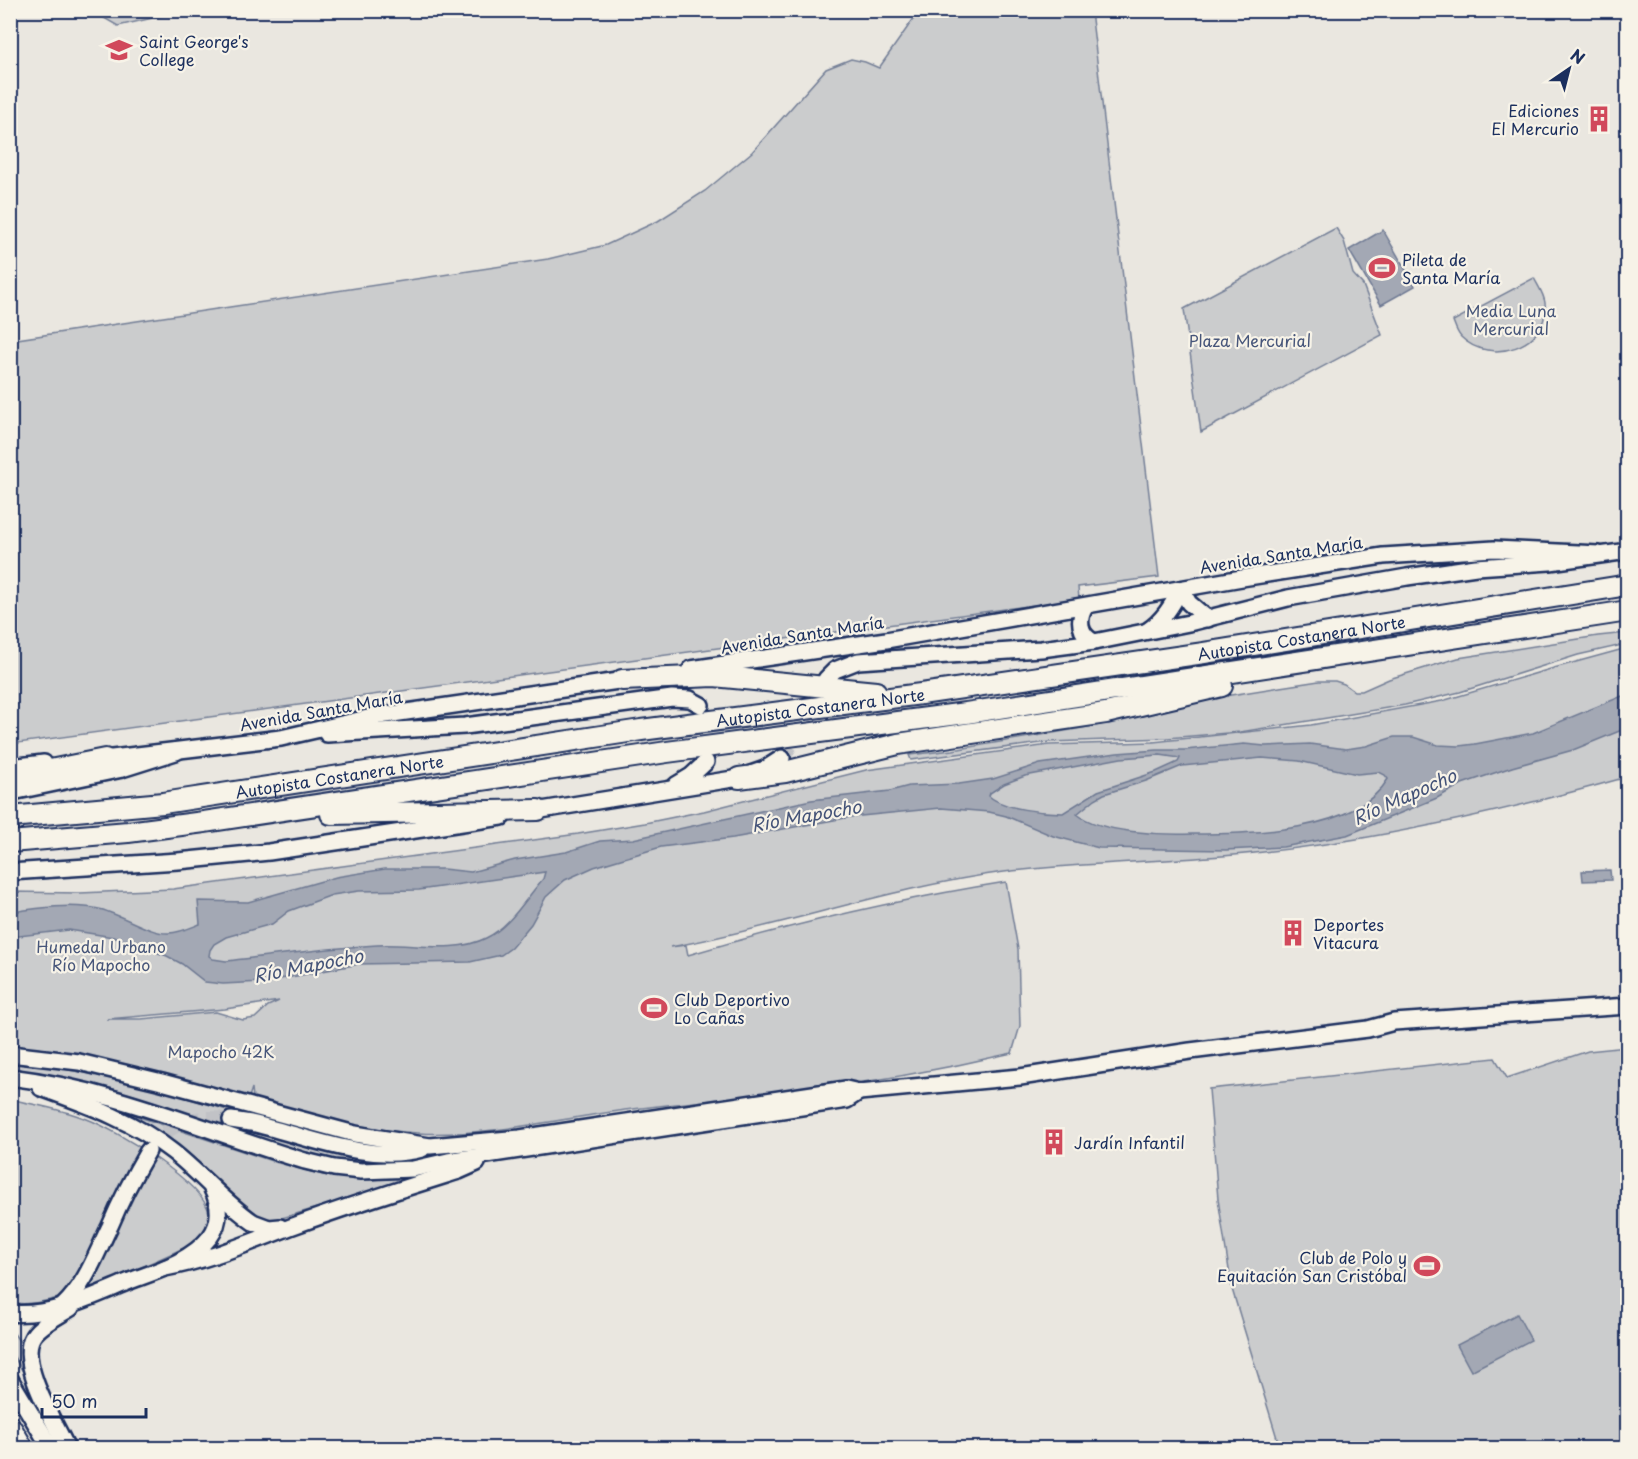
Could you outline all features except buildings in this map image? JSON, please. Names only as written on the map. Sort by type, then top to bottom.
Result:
[{"type":"highway","name":"Autopista Costanera Norte","points":[[10,817],[164,803],[641,730],[921,694],[1204,652],[1628,585]]},
{"type":"highway","name":"Autopista Costanera Norte","points":[[10,842],[128,832],[280,811],[667,752],[966,713],[1628,611]]},
{"type":"highway","points":[[739,778],[785,772],[898,744],[1106,713],[1205,690],[1307,662]]},
{"type":"highway","points":[[622,680],[714,676],[872,692],[921,694]]},
{"type":"highway","points":[[10,778],[105,759]]},
{"type":"highway","points":[[280,811],[342,814],[538,810]]},
{"type":"highway","points":[[10,1426],[23,1449]]},
{"type":"main road","name":"Avenida Santa María","points":[[10,767],[105,759],[280,738],[372,717],[886,640],[1383,556],[1494,549],[1599,554]]},
{"type":"main road","name":"Avenida Santa María","points":[[826,679],[844,665],[871,659],[1041,649],[1094,642],[1208,619],[1288,598],[1407,577],[1476,567],[1550,562],[1628,551]]},
{"type":"main road","points":[[1145,632],[1157,624],[1181,589],[1189,603],[1208,619]]},
{"type":"main road","points":[[1086,606],[1080,618],[1080,624],[1083,633],[1094,642]]},
{"type":"main road","points":[[280,738],[465,726],[672,698],[690,699],[701,705]]},
{"type":"main road","points":[[10,792],[120,769],[177,751]]},
{"type":"main road","points":[[10,872],[167,862],[269,852],[439,828],[739,778],[765,769],[782,758]]},
{"type":"main road","points":[[665,790],[691,776],[706,762]]},
{"type":"main road","points":[[231,1120],[371,1152],[398,1153],[430,1146],[520,1138],[846,1089],[858,1092],[1020,1077],[1190,1051],[1368,1029],[1394,1022],[1628,1006]]},
{"type":"main road","points":[[1368,1029],[1397,1032],[1628,1013]]},
{"type":"main road","points":[[10,1054],[79,1062],[355,1134],[430,1146]]},
{"type":"main road","points":[[10,1077],[65,1085],[117,1098],[270,1151],[334,1168],[361,1170],[413,1169],[448,1161],[847,1100],[858,1092]]},
{"type":"main road","points":[[10,1077],[124,1120],[173,1151],[248,1219],[258,1225],[269,1228],[295,1225]]},
{"type":"main road","points":[[63,1306],[84,1281],[124,1194],[148,1151]]},
{"type":"main road","points":[[165,1268],[187,1264],[295,1225],[459,1171],[494,1155]]},
{"type":"main road","points":[[10,1313],[44,1311],[82,1301],[165,1268],[199,1248],[214,1230],[218,1220],[219,1211],[211,1186]]},
{"type":"main road","points":[[67,1449],[32,1374],[29,1350],[34,1334],[82,1301]]},
{"type":"main road","points":[[10,1380],[51,1449]]},
{"type":"green space","points":[[106,10],[183,11],[118,26],[104,18]]},
{"type":"green space","points":[[919,11],[1091,11],[1159,577],[1078,587],[1079,599],[11,744],[11,340],[548,259],[606,245],[658,221],[705,191],[752,152],[826,69],[851,59],[879,68]]},
{"type":"green space","name":"Plaza Mercurial","points":[[1336,228],[1344,241],[1353,274],[1363,285],[1382,335],[1201,432],[1184,309]]},
{"type":"green space","name":"Media Luna Mercurial","points":[[1534,278],[1545,303],[1544,318],[1538,331],[1528,341],[1502,351],[1487,350],[1473,346],[1460,335],[1453,321]]},
{"type":"green space","points":[[1627,633],[1627,644],[1578,655],[1460,692],[1405,705],[1240,732],[1167,738],[1049,742],[911,760],[909,755],[953,750],[1100,725],[1181,703],[1319,681],[1335,681],[1354,691],[1362,691],[1389,679],[1458,658]]},
{"type":"green space","name":"Humedal Urbano Río Mapocho","points":[[1627,648],[1627,777],[1530,803],[1383,835],[1334,843],[1234,855],[1033,869],[962,879],[670,947],[686,945],[688,955],[846,913],[1006,882],[1018,949],[1020,1026],[1012,1053],[875,1080],[793,1092],[625,1110],[495,1130],[443,1134],[355,1125],[253,1098],[252,1088],[249,1097],[101,1059],[11,1048],[11,892],[80,893],[173,889],[578,834],[704,811],[866,770],[1049,745],[1153,742],[1311,725],[1442,701]],"holes":[[[279,1001],[268,1006],[255,1018],[243,1020],[216,1012],[141,1019],[107,1019],[225,1009]]]},
{"type":"green space","name":"Club de Polo y Equitación San Cristóbal","points":[[1627,1047],[1627,1448],[1280,1448],[1232,1289],[1218,1199],[1209,1089],[1495,1058],[1507,1078],[1588,1051]]},
{"type":"green space","points":[[11,1062],[66,1069],[147,1087],[227,1110],[227,1125],[341,1155],[388,1161],[388,1163],[344,1162],[313,1156],[123,1092],[75,1080],[11,1069]]},
{"type":"green space","points":[[10,1099],[87,1119],[157,1158],[191,1187],[203,1201],[209,1213],[209,1220],[202,1240],[78,1292],[52,1300],[29,1303],[11,1302]]},
{"type":"green space","points":[[103,1105],[275,1162],[323,1175],[369,1180],[427,1176],[268,1222],[256,1217],[214,1179]]},
{"type":"green space","points":[[10,1328],[22,1345],[21,1358],[25,1375],[11,1352]]},
{"type":"water","name":"Pileta de Santa María","points":[[1383,230],[1415,286],[1381,305],[1349,250]]},
{"type":"water","name":"Río Mapocho","points":[[1627,694],[1627,728],[1573,750],[1462,784],[1437,798],[1347,835],[1283,847],[1226,850],[1099,848],[1053,836],[1006,816],[989,812],[941,808],[851,817],[733,838],[661,847],[594,867],[565,880],[546,897],[531,924],[511,948],[501,955],[470,962],[359,964],[265,982],[223,984],[205,982],[182,964],[167,956],[113,937],[69,930],[11,937],[11,912],[55,907],[88,907],[107,911],[153,931],[173,933],[200,924],[198,901],[248,902],[336,877],[385,869],[443,869],[471,872],[515,860],[566,852],[600,841],[633,839],[811,800],[890,791],[909,786],[959,784],[993,779],[1040,764],[1117,753],[1185,750],[1244,744],[1265,746],[1310,744],[1346,749],[1366,746],[1394,737],[1413,737],[1438,745],[1459,746],[1533,733]],"holes":[[[1160,755],[1180,758],[1178,762],[1156,772],[1098,791],[1063,813],[1014,807],[989,796],[1004,784],[1025,776],[1121,758]],[[1262,758],[1299,761],[1357,774],[1379,772],[1388,779],[1373,797],[1352,810],[1299,827],[1270,831],[1215,834],[1132,832],[1101,825],[1077,814],[1104,794],[1146,781],[1182,766]],[[545,872],[543,879],[510,920],[495,933],[474,943],[447,947],[358,946],[226,961],[209,956],[214,944],[226,937],[272,924],[289,911],[332,895],[359,891],[419,890]]]},
{"type":"water","points":[[1610,870],[1611,880],[1583,881],[1582,871]]},
{"type":"water","points":[[1517,1314],[1531,1340],[1471,1371],[1457,1345]]},
{"type":"tunnel","points":[[782,758],[794,740],[825,679]]},
{"type":"tunnel","points":[[149,1149],[167,1131],[186,1122],[206,1119],[231,1120]]},
{"type":"place","name":"Saint George's College","points":[[119,50]]},
{"type":"place","name":"Ediciones El Mercurio","points":[[1599,119]]},
{"type":"place","name":"Pileta de Santa María","points":[[1382,268]]},
{"type":"place","name":"Deportes Vitacura","points":[[1293,933]]},
{"type":"place","name":"Club Deportivo Lo Cañas","points":[[654,1008]]},
{"type":"place","name":"Jardín Infantil","points":[[1054,1142]]},
{"type":"place","name":"Club de Polo y Equitación San Cristóbal","points":[[1427,1266]]},
{"type":"park label","name":"Mapocho 42K","points":[[221,1051]]}]
